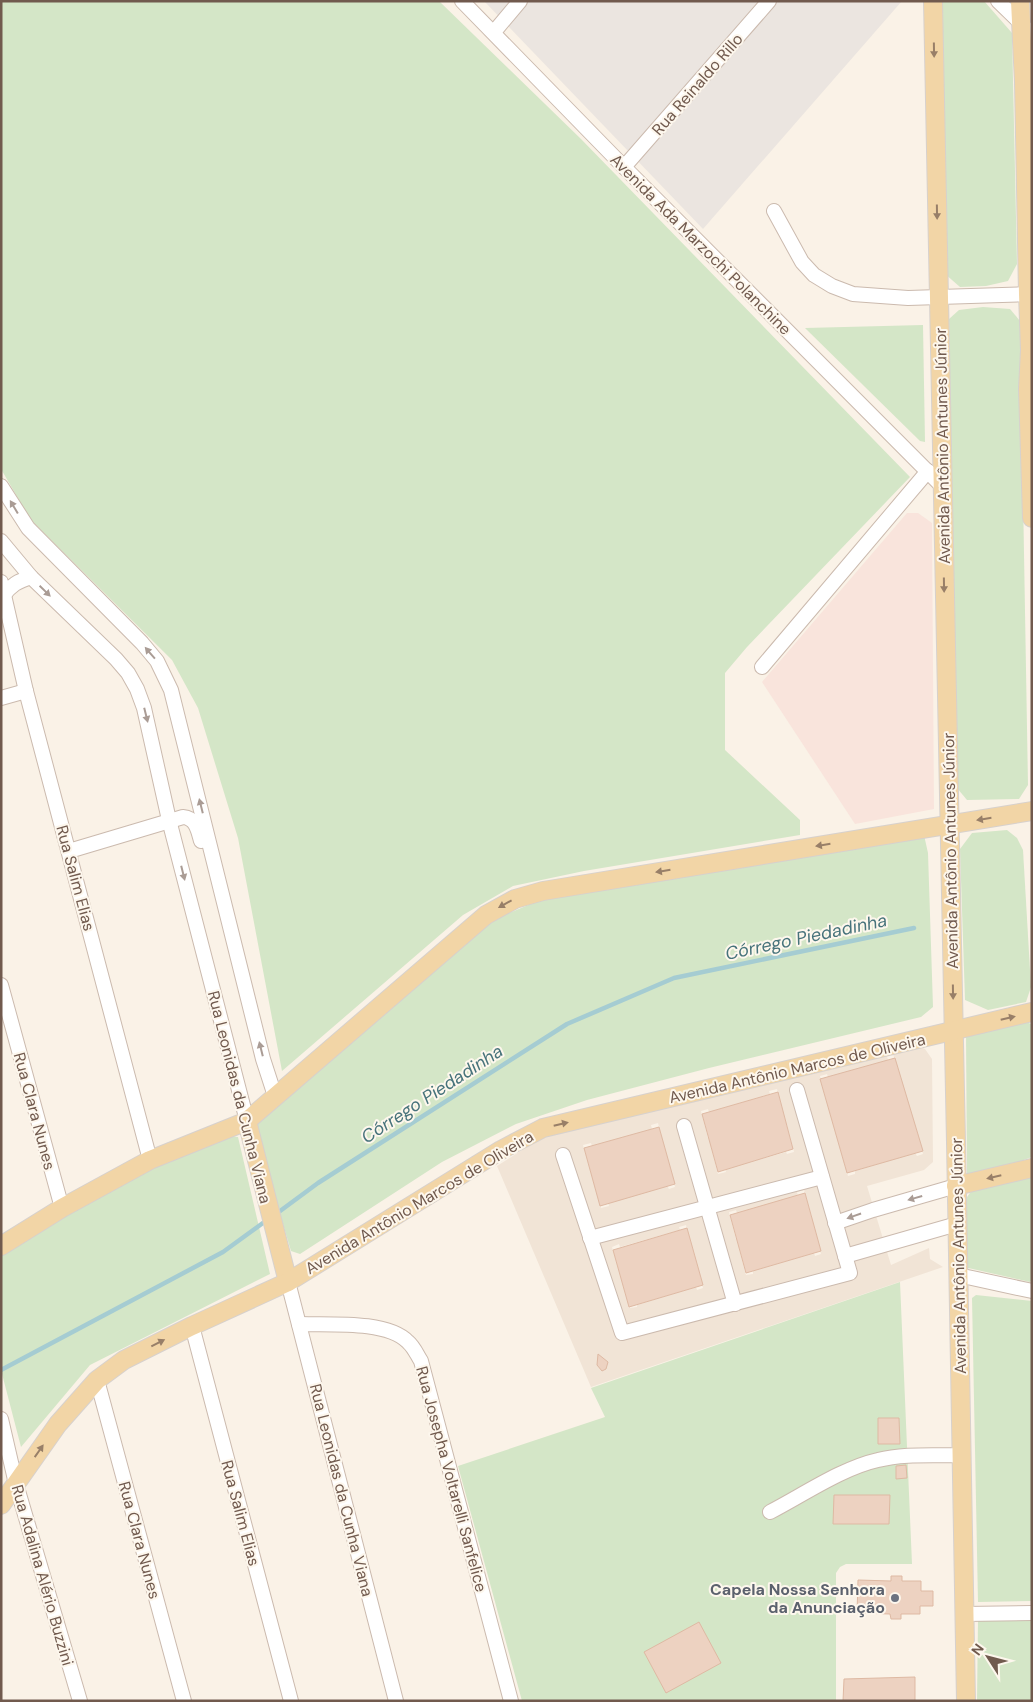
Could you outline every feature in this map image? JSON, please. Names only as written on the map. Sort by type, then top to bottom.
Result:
[{"type":"main road","name":"Avenida Antônio Antunes Júnior","points":[[933,1],[963,1455],[966,1701]]},
{"type":"main road","points":[[1020,1],[1026,29],[1028,80],[1032,518]]},
{"type":"main road","points":[[1,1246],[62,1208],[150,1160],[249,1129],[275,1096],[486,915],[514,898],[543,891],[1032,811]]},
{"type":"main road","name":"Avenida Antônio Marcos de Oliveira","points":[[1,1505],[58,1424],[97,1380],[124,1360],[288,1282],[501,1150],[543,1128],[1032,1012]]},
{"type":"main road","name":"Rua Leonidas da Cunha Viana","points":[[249,1129],[288,1282]]},
{"type":"main road","points":[[956,1186],[1032,1168]]},
{"type":"street","name":"Avenida Ada Marzochi Polanchine","points":[[462,1],[624,167],[942,486]]},
{"type":"street","points":[[494,32],[520,1]]},
{"type":"street","name":"Rua Reinaldo Rillo","points":[[624,167],[769,1]]},
{"type":"street","points":[[998,1],[1026,29]]},
{"type":"street","points":[[774,211],[802,262],[814,275],[832,286],[853,294],[908,298],[1030,294]]},
{"type":"street","points":[[762,667],[928,472]]},
{"type":"street","name":"Rua Leonidas da Cunha Viana","points":[[1,486],[28,528],[142,643],[157,661],[171,690],[263,1059],[275,1096]]},
{"type":"street","name":"Rua Leonidas da Cunha Viana","points":[[1,541],[31,577],[116,659],[128,673],[137,689],[144,708],[169,820],[249,1129]]},
{"type":"street","points":[[4,596],[15,584],[31,577]]},
{"type":"street","name":"Rua Salim Elias","points":[[1,582],[26,691],[150,1160]]},
{"type":"street","points":[[1,698],[26,691]]},
{"type":"street","points":[[69,851],[186,816],[196,825],[207,864],[218,876]]},
{"type":"street","name":"Rua Clara Nunes","points":[[1,985],[62,1208]]},
{"type":"street","points":[[563,1154],[622,1333],[850,1273],[797,1090]]},
{"type":"street","points":[[684,1126],[735,1304]]},
{"type":"street","points":[[590,1238],[822,1177]]},
{"type":"street","points":[[835,1223],[956,1186]]},
{"type":"street","points":[[846,1256],[957,1224]]},
{"type":"street","points":[[958,1275],[1032,1291]]},
{"type":"street","name":"Rua Leonidas da Cunha Viana","points":[[288,1282],[396,1701]]},
{"type":"street","name":"Rua Josepha Voltarelli Sanfelice","points":[[299,1324],[374,1326],[395,1332],[408,1342],[421,1361],[511,1701]]},
{"type":"street","name":"Rua Salim Elias","points":[[192,1326],[291,1701]]},
{"type":"street","name":"Rua Clara Nunes","points":[[97,1380],[184,1701]]},
{"type":"street","name":"Rua Adalina Alério Buzzini","points":[[1,1420],[16,1484],[80,1701]]},
{"type":"street","points":[[770,1512],[853,1468],[878,1460],[907,1456],[963,1455]]},
{"type":"street","points":[[964,1614],[1032,1613]]},
{"type":"shaded area","points":[[484,1],[902,1],[703,229]]},
{"type":"shaded area","points":[[907,513],[918,513],[932,523],[934,809],[855,824],[762,682]]},
{"type":"shaded area","points":[[919,1046],[925,1049],[932,1059],[933,1162],[924,1170],[867,1186],[891,1265],[929,1248],[930,1259],[943,1267],[591,1387],[497,1166],[546,1135]],"holes":[[[893,1054],[902,1082],[827,1103],[820,1076],[827,1074],[828,1077],[888,1060],[887,1056]],[[777,1089],[784,1116],[708,1138],[701,1111],[708,1109],[709,1112],[770,1094],[769,1091]],[[658,1123],[665,1151],[591,1172],[583,1145],[591,1143],[592,1146],[652,1129],[651,1125]],[[787,1125],[794,1152],[787,1154],[786,1152],[725,1169],[726,1172],[718,1174],[711,1147]],[[916,1127],[923,1154],[917,1156],[915,1153],[855,1171],[855,1174],[848,1176],[840,1149]],[[668,1160],[675,1187],[669,1189],[667,1186],[608,1203],[609,1206],[601,1208],[594,1182]],[[804,1190],[812,1217],[736,1239],[729,1212],[736,1210],[737,1213],[798,1196],[797,1192]],[[686,1225],[693,1252],[620,1273],[612,1247],[619,1244],[620,1247],[680,1230],[679,1227]],[[814,1227],[821,1254],[815,1256],[814,1253],[753,1271],[753,1274],[746,1275],[739,1249]],[[696,1261],[703,1288],[697,1290],[696,1287],[637,1305],[637,1307],[630,1308],[623,1283]]]},
{"type":"green space","points":[[1,1],[439,1],[581,139],[910,477],[747,647],[725,673],[725,750],[800,820],[800,835],[584,871],[513,886],[463,915],[282,1071],[238,838],[198,708],[172,660],[30,519],[1,469]]},
{"type":"green space","points":[[938,1],[984,1],[1012,33],[1017,264],[1008,281],[986,286],[960,287],[944,273]]},
{"type":"green space","points":[[983,307],[1010,309],[1020,321],[1028,785],[1019,799],[967,800],[957,788],[949,319],[959,310]]},
{"type":"green space","points":[[923,325],[925,442],[920,441],[805,328]]},
{"type":"green space","points":[[1007,830],[1017,838],[1023,850],[1031,987],[1026,1002],[988,1010],[965,1000],[960,849],[972,833]]},
{"type":"green space","points":[[924,835],[928,853],[933,1007],[921,1017],[709,1068],[587,1100],[516,1124],[442,1162],[300,1254],[291,1251],[253,1123],[370,1027],[492,920],[538,901]]},
{"type":"green space","points":[[1022,1020],[1031,1024],[1032,1035],[1032,1157],[979,1176],[967,1175],[966,1033]]},
{"type":"green space","points":[[228,1136],[238,1137],[270,1274],[90,1365],[21,1447],[1,1370],[1,1251],[107,1189]]},
{"type":"green space","points":[[1032,1176],[1032,1280],[1030,1282],[964,1267],[965,1200],[972,1190]]},
{"type":"green space","points":[[900,1282],[912,1564],[846,1564],[840,1567],[836,1573],[836,1701],[522,1701],[458,1466],[605,1417],[591,1388]]},
{"type":"green space","points":[[976,1295],[1032,1301],[1032,1601],[978,1602],[972,1298]]},
{"type":"green space","points":[[1032,1619],[1032,1701],[977,1701],[978,1620]]},
{"type":"building","points":[[895,1058],[923,1151],[847,1173],[820,1079]]},
{"type":"building","points":[[778,1092],[793,1149],[718,1172],[702,1114]]},
{"type":"building","points":[[659,1127],[675,1184],[600,1206],[584,1148]]},
{"type":"building","points":[[805,1193],[821,1251],[746,1273],[730,1215]]},
{"type":"building","points":[[687,1228],[703,1285],[629,1307],[613,1250]]},
{"type":"building","points":[[598,1354],[608,1362],[606,1369],[602,1371],[597,1365]]},
{"type":"building","points":[[878,1418],[899,1418],[900,1444],[878,1444]]},
{"type":"building","points":[[906,1465],[907,1478],[896,1479],[896,1466]]},
{"type":"building","points":[[834,1495],[890,1495],[889,1524],[833,1524]]},
{"type":"building","name":"Capela Nossa Senhora da Anunciação","points":[[891,1576],[902,1576],[902,1581],[921,1581],[921,1591],[933,1591],[933,1606],[920,1606],[920,1614],[901,1614],[901,1619],[891,1619],[890,1614],[857,1613],[858,1580],[891,1581]]},
{"type":"building","points":[[699,1622],[721,1663],[666,1693],[644,1652]]},
{"type":"building","points":[[915,1677],[915,1701],[843,1701],[844,1679]]},
{"type":"waterway","name":"Córrego Piedadinha","points":[[276,1214],[318,1183],[567,1024],[674,978],[914,928]]},
{"type":"waterway","name":"Córrego Piedadinha","points":[[1,1370],[223,1252],[267,1220]]},
{"type":"place","name":"Capela Nossa Senhora da Anunciação","points":[[895,1598]]}]
